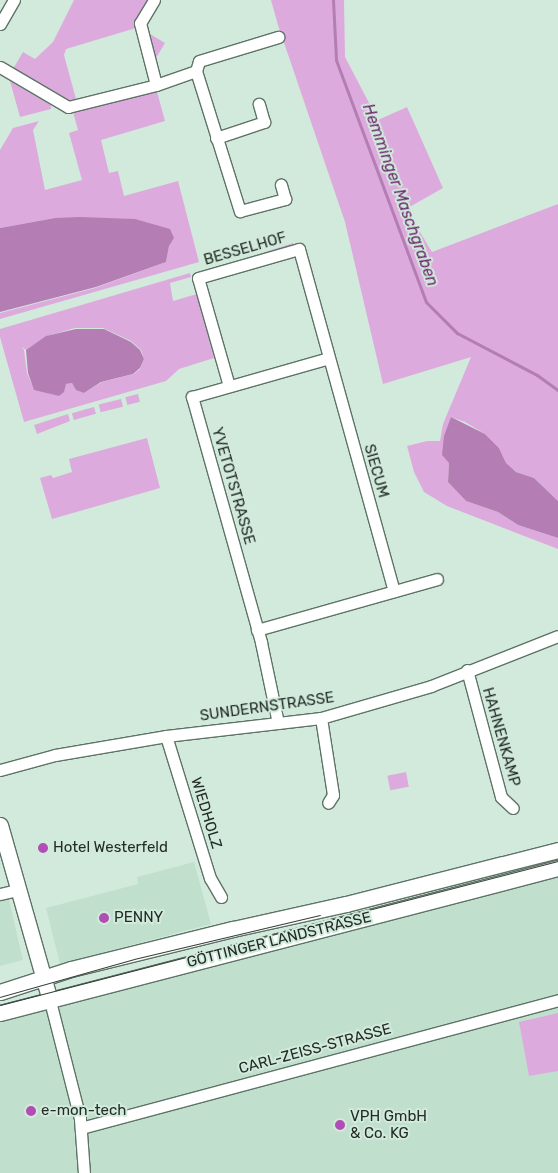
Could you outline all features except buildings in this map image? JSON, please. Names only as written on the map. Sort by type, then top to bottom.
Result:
[{"type":"street","points":[[0,24],[14,0]]},
{"type":"street","points":[[154,0],[140,24],[156,85]]},
{"type":"street","points":[[278,37],[199,61],[196,71],[240,211],[285,199],[281,185]]},
{"type":"street","points":[[0,66],[68,107],[156,85],[196,71]]},
{"type":"street","points":[[216,138],[264,122],[259,104]]},
{"type":"street","name":"BESSELHOF","points":[[229,386],[198,278],[298,249],[329,358]]},
{"type":"street","name":"YVETOTSTRASSE","points":[[278,723],[257,630],[192,398],[329,358]]},
{"type":"street","name":"SIECUM","points":[[329,358],[394,591]]},
{"type":"street","points":[[257,630],[437,579]]},
{"type":"street","name":"SUNDERNSTRASSE","points":[[0,770],[55,755],[166,736],[321,718],[395,698],[558,636]]},
{"type":"street","name":"HAHNENKAMP","points":[[467,670],[501,797],[513,808]]},
{"type":"street","points":[[321,718],[333,796],[328,803]]},
{"type":"street","name":"WIEDHOLZ","points":[[166,736],[210,878],[221,897]]},
{"type":"street","points":[[0,825],[73,1087],[81,1128],[84,1173]]},
{"type":"street","name":"GÖTTINGER LANDSTRASSE","points":[[0,1013],[47,989],[71,969],[233,929],[346,904],[558,850]]},
{"type":"street","name":"GÖTTINGER LANDSTRASSE","points":[[0,992],[47,989],[558,868]]},
{"type":"street","points":[[0,894],[18,890]]},
{"type":"street","name":"CARL-ZEISS-STRASSE","points":[[81,1128],[558,1000]]},
{"type":"shaded area","points":[[74,0],[152,0],[136,28],[66,49],[64,55],[76,99],[68,101],[13,69],[23,52],[35,59],[53,42]]},
{"type":"shaded area","points":[[271,0],[344,0],[345,57],[378,120],[407,107],[443,188],[406,209],[432,252],[558,204],[558,501],[534,478],[516,472],[506,463],[499,448],[485,434],[465,422],[451,417],[444,442],[449,463],[448,482],[466,501],[498,512],[518,525],[558,538],[558,549],[447,506],[424,492],[414,472],[407,446],[427,441],[440,441],[443,424],[471,357],[383,384],[345,222]]},
{"type":"shaded area","points":[[145,31],[165,43],[153,63]]},
{"type":"shaded area","points":[[10,81],[51,105],[51,109],[20,117]]},
{"type":"shaded area","points":[[156,88],[165,121],[101,140],[109,173],[118,171],[124,196],[178,181],[199,262],[0,319],[0,313],[95,288],[166,262],[169,246],[173,238],[131,219],[55,218],[0,228],[0,150],[13,128],[39,121],[33,130],[45,190],[82,180],[69,133],[78,130],[73,112]]},
{"type":"shaded area","points":[[55,218],[135,219],[170,229],[174,238],[169,246],[166,262],[96,287],[0,312],[0,228]]},
{"type":"shaded area","points":[[293,243],[294,246],[198,277],[197,274]]},
{"type":"shaded area","points":[[190,273],[191,277],[170,283],[173,301],[197,294],[214,358],[179,369],[166,381],[24,422],[0,337],[0,329]],"holes":[[[75,328],[103,328],[131,341],[141,350],[144,359],[140,369],[134,374],[102,382],[84,393],[76,389],[72,383],[66,384],[59,396],[34,389],[27,373],[22,347],[26,350],[47,336]]]},
{"type":"shaded area","points":[[76,329],[104,329],[131,342],[140,350],[144,359],[140,368],[133,374],[101,382],[84,393],[76,390],[72,383],[66,384],[64,392],[59,396],[34,390],[28,373],[26,350],[46,336]]},
{"type":"shaded area","points":[[138,394],[140,402],[127,405],[125,397]]},
{"type":"shaded area","points":[[121,399],[123,407],[101,412],[99,405]]},
{"type":"shaded area","points":[[94,407],[96,414],[74,420],[72,413]]},
{"type":"shaded area","points":[[68,414],[70,421],[37,434],[34,425]]},
{"type":"shaded area","points":[[451,417],[485,434],[499,448],[506,463],[516,472],[534,478],[558,501],[558,538],[518,525],[498,512],[466,501],[448,482],[449,463],[442,455],[444,436]]},
{"type":"shaded area","points":[[147,438],[160,488],[52,519],[40,478],[51,475],[53,478],[72,472],[69,459]]},
{"type":"shaded area","points":[[406,772],[409,787],[390,790],[387,776]]},
{"type":"shaded area","points":[[194,862],[211,924],[60,964],[46,908],[138,884],[137,877]]},
{"type":"shaded area","points":[[558,876],[558,1173],[0,1173],[0,1020]]},
{"type":"shaded area","points":[[8,895],[23,960],[0,966],[0,897]]},
{"type":"shaded area","points":[[558,1013],[558,1071],[529,1076],[519,1022]]},
{"type":"waterway","name":"Hemminger Maschgraben","points":[[333,0],[336,60],[426,302],[457,333],[537,375],[558,390]]},
{"type":"tram line","points":[[0,1005],[558,861]]},
{"type":"tram line","points":[[0,997],[134,959],[320,915]]},
{"type":"place","name":"Hotel Westerfeld","points":[[43,848]]},
{"type":"place","name":"PENNY","points":[[104,918]]},
{"type":"place","name":"e-mon-tech","points":[[31,1111]]},
{"type":"place","name":"VPH GmbH & Co. KG","points":[[340,1125]]}]
